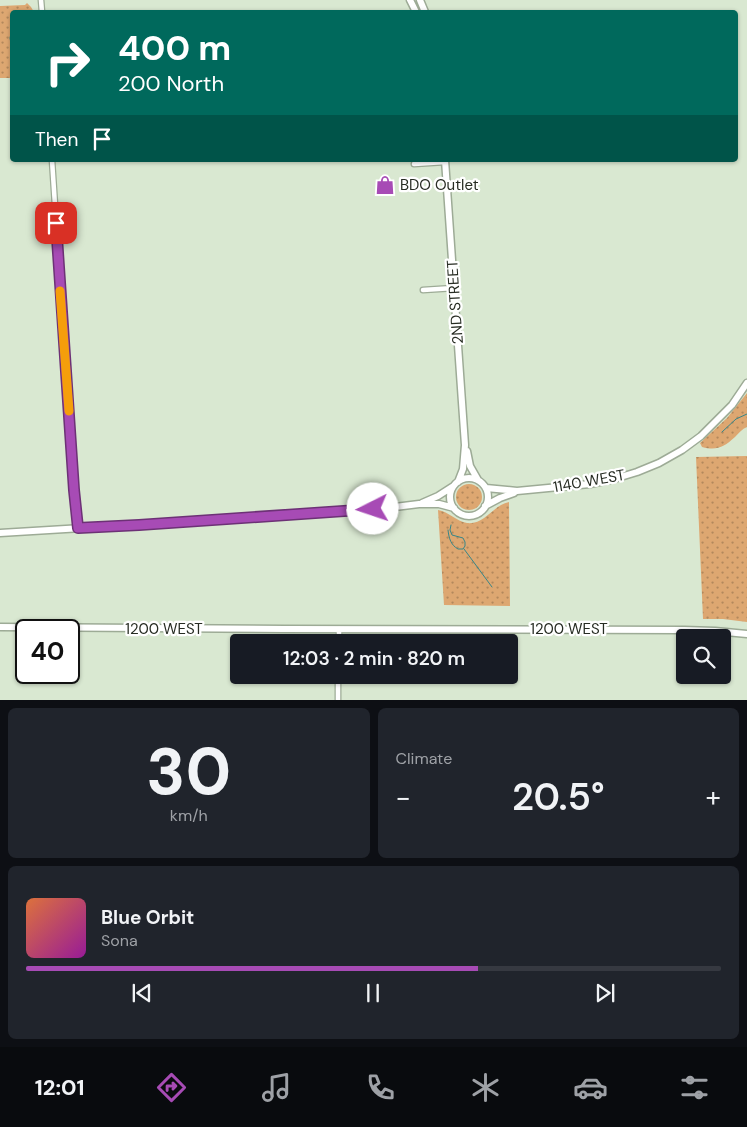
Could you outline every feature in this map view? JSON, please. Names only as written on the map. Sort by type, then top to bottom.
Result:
[{"type":"street","points":[[52,162],[78,528]]},
{"type":"street","points":[[414,164],[435,162]]},
{"type":"street","name":"2ND STREET","points":[[445,162],[465,445],[463,469],[458,482]]},
{"type":"street","points":[[423,290],[454,288]]},
{"type":"street","name":"1140 WEST","points":[[486,488],[517,491],[590,484],[637,472],[659,463],[682,450],[700,436],[732,405],[747,383]]},
{"type":"street","name":"2ND STREET","points":[[465,445],[470,466],[478,480]]},
{"type":"street","points":[[419,504],[438,496],[458,482],[468,478],[478,480],[486,488],[488,500],[482,511],[470,516],[459,512],[451,504],[450,492],[452,487]]},
{"type":"street","name":"1140 WEST","points":[[485,506],[517,491]]},
{"type":"street","points":[[0,533],[246,518],[419,504],[440,504],[454,508]]},
{"type":"street","name":"1200 WEST","points":[[0,627],[715,630],[747,634]]},
{"type":"street","points":[[339,628],[339,634]]},
{"type":"street","points":[[338,684],[338,700]]},
{"type":"shaded area","points":[[27,3],[33,10],[10,10],[10,78],[0,78],[0,6],[25,5]]},
{"type":"shaded area","points":[[747,393],[747,427],[720,447],[712,449],[702,447],[700,443],[727,418]]},
{"type":"shaded area","points":[[747,456],[747,622],[703,619],[696,457]]},
{"type":"shaded area","points":[[469,484],[478,488],[482,497],[478,506],[469,510],[460,506],[456,497],[460,488]]},
{"type":"shaded area","points":[[509,502],[510,606],[444,605],[438,510],[463,522],[473,523]]},
{"type":"waterway","points":[[722,432],[736,419],[747,414]]},
{"type":"waterway","points":[[448,530],[452,544],[458,549],[463,549],[465,542],[463,538],[452,535],[451,525]]},
{"type":"waterway","points":[[464,549],[492,587]]},
{"type":"slow traffic","points":[[60,291],[69,411]]},
{"type":"place","name":"BDO Outlet","points":[[385,185]]},
{"type":"route","points":[[56,223],[78,528],[373,509]]}]
